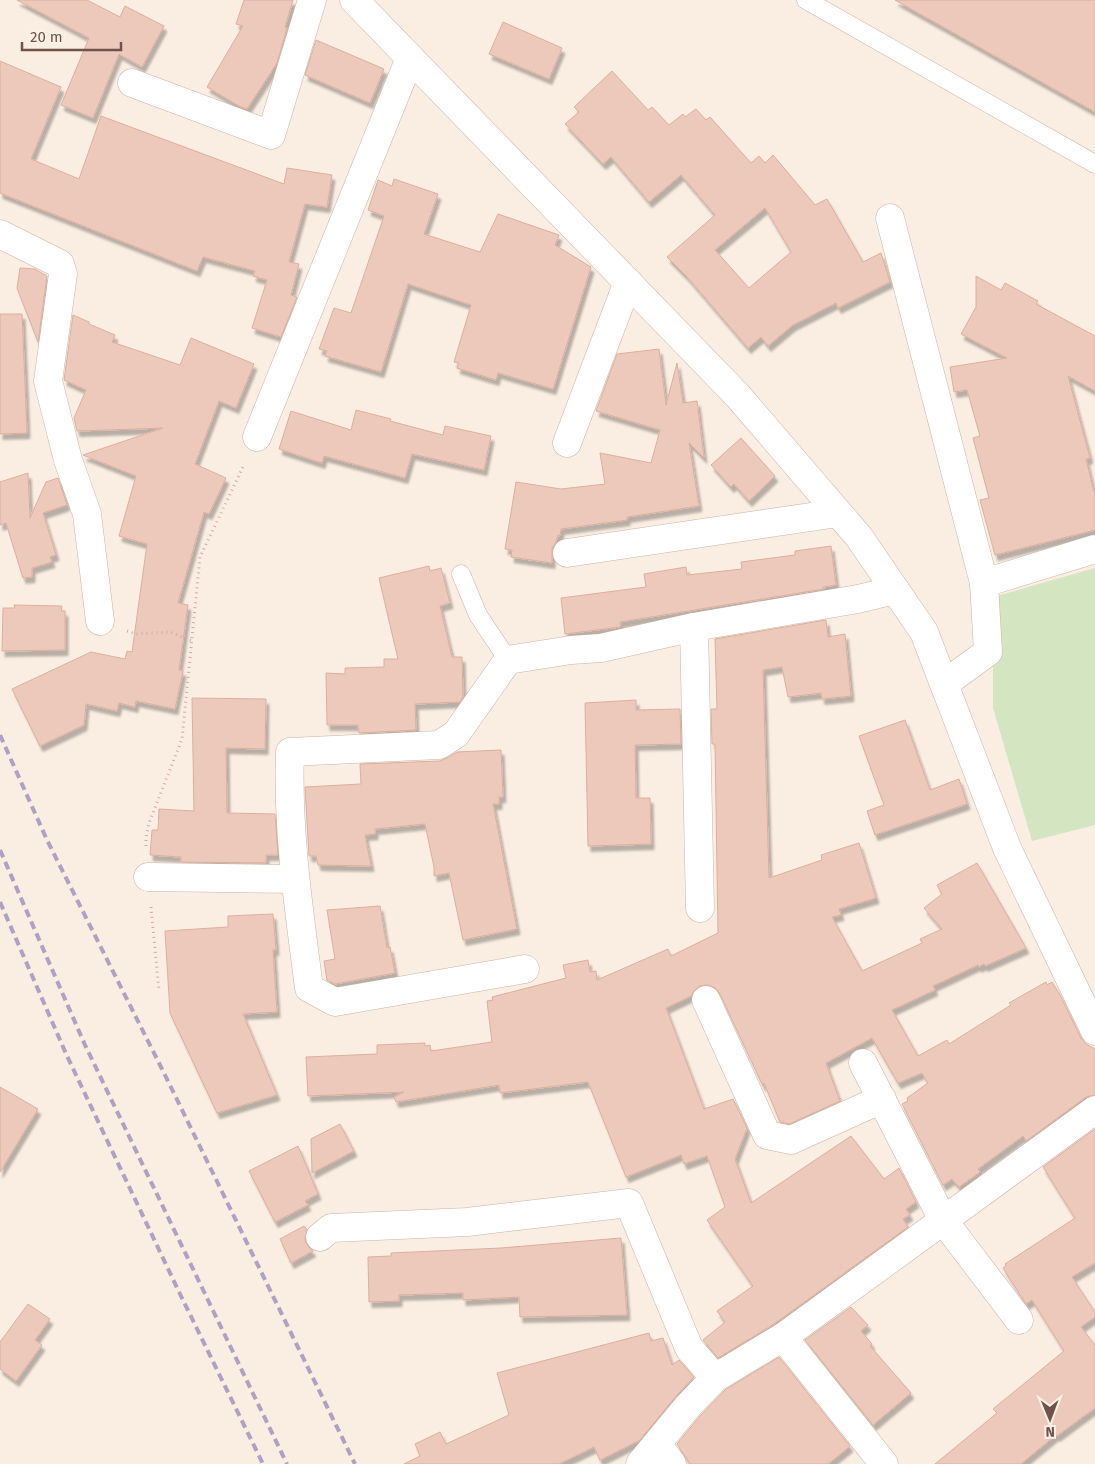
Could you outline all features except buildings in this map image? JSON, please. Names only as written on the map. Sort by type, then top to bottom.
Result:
[{"type":"street","points":[[132,83],[271,135],[312,0]]},
{"type":"street","points":[[354,0],[738,396],[859,537],[924,632],[1007,848],[1095,1031]]},
{"type":"street","points":[[257,437],[410,58]]},
{"type":"street","points":[[890,218],[984,582],[988,652],[944,684]]},
{"type":"street","points":[[0,234],[60,264],[63,274],[48,381],[68,460],[87,514],[100,622]]},
{"type":"street","points":[[567,443],[628,282]]},
{"type":"street","points":[[567,553],[838,513]]},
{"type":"street","points":[[984,582],[1095,549]]},
{"type":"street","points":[[525,969],[335,1002],[309,988],[294,879],[289,770],[290,752],[439,745],[456,734],[508,660],[571,650],[601,648],[694,627],[858,599],[895,590]]},
{"type":"street","points":[[694,627],[700,908]]},
{"type":"street","points":[[148,877],[294,879]]},
{"type":"street","points":[[706,1000],[768,1135],[791,1140],[882,1099]]},
{"type":"street","points":[[863,1063],[944,1220],[1019,1320]]},
{"type":"street","points":[[656,1457],[688,1406],[715,1378],[782,1337],[1095,1110]]},
{"type":"street","points":[[320,1237],[331,1228],[467,1222],[629,1203],[689,1348],[715,1378]]},
{"type":"street","points":[[782,1337],[884,1464]]},
{"type":"lane","points":[[806,0],[1095,164]]},
{"type":"lane","points":[[461,574],[478,615],[508,660]]},
{"type":"path","points":[[159,991],[146,838],[149,823],[182,739],[194,601],[200,557],[257,437]]},
{"type":"path","points":[[100,622],[136,634],[170,632],[192,641]]},
{"type":"green space","points":[[1095,568],[1095,825],[1032,841],[993,708],[993,597]]},
{"type":"railway","points":[[0,735],[47,840],[164,1073],[355,1464]]},
{"type":"railway","points":[[0,850],[85,1045],[287,1464]]},
{"type":"railway","points":[[0,902],[67,1056],[263,1464]]}]
